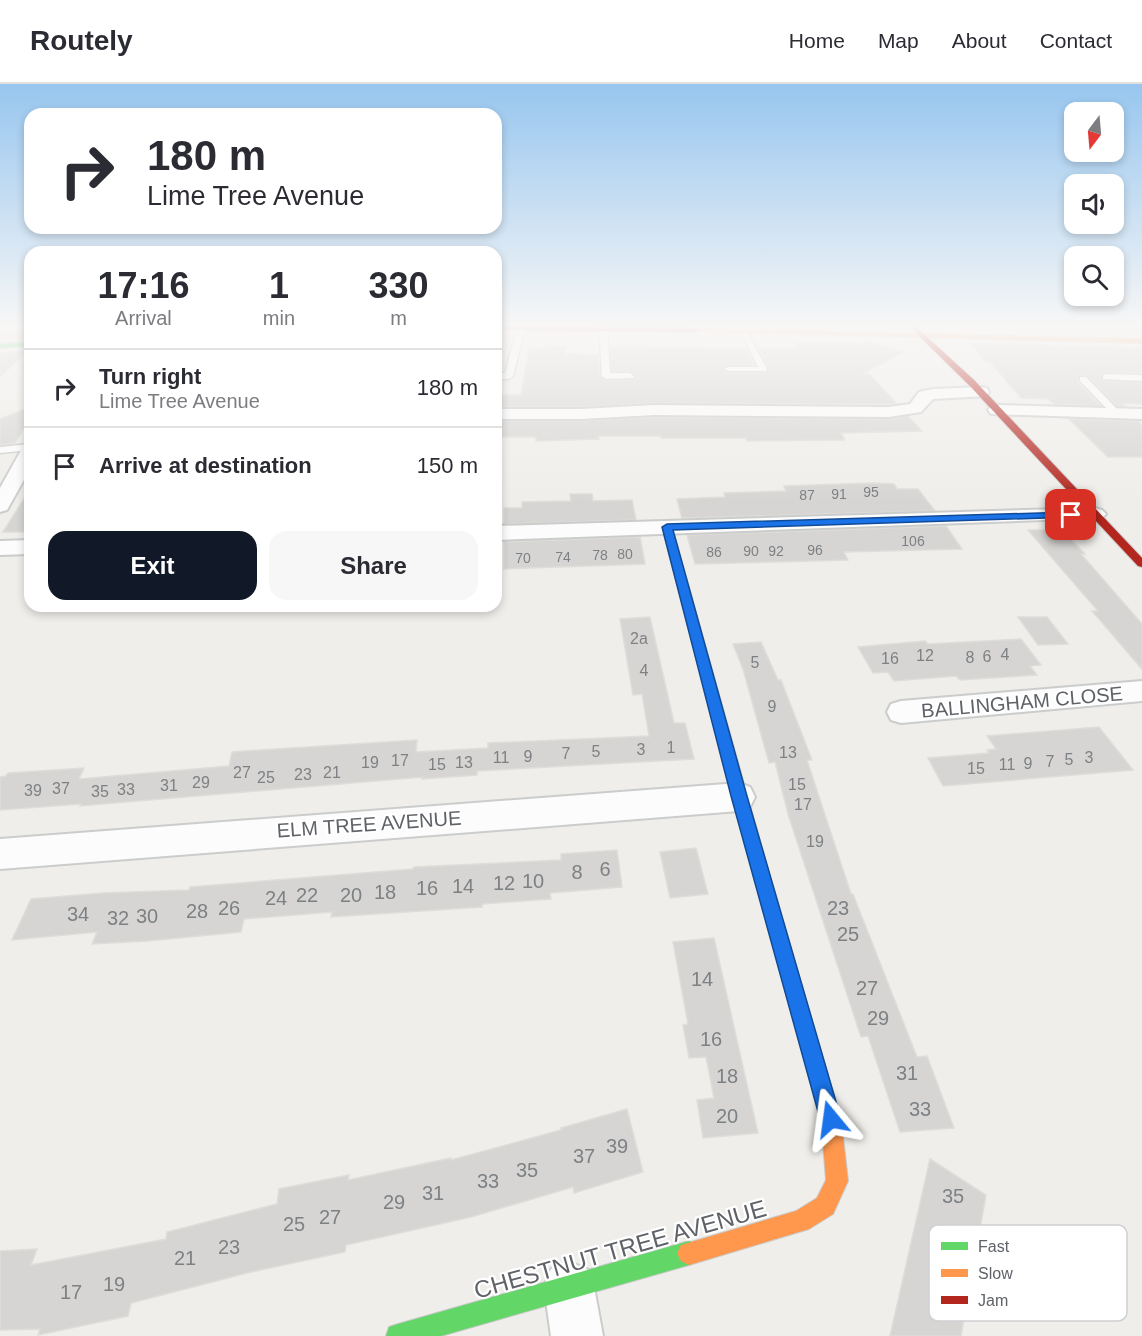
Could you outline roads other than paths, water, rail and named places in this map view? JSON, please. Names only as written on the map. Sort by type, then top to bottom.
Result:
[{"type":"street","points":[[974,384],[1142,564]]},
{"type":"street","points":[[502,414],[679,404],[898,412],[915,408],[925,396],[933,394],[981,392]]},
{"type":"street","points":[[997,410],[1142,414]]},
{"type":"street","points":[[0,506],[24,460]]},
{"type":"street","points":[[502,533],[1095,514]]},
{"type":"street","points":[[667,527],[739,796]]},
{"type":"street","points":[[0,548],[24,547]]},
{"type":"street","name":"BALLINGHAM CLOSE","points":[[901,712],[1142,691]]},
{"type":"street","name":"ELM TREE AVENUE","points":[[0,854],[739,796]]},
{"type":"street","name":"CHESTNUT TREE AVENUE","points":[[398,1336],[801,1221],[825,1206],[837,1181],[831,1119],[739,796]]},
{"type":"street","points":[[569,1287],[577,1336]]},
{"type":"lane","points":[[1088,384],[1114,412]]},
{"type":"lane","points":[[0,450],[24,449]]}]
